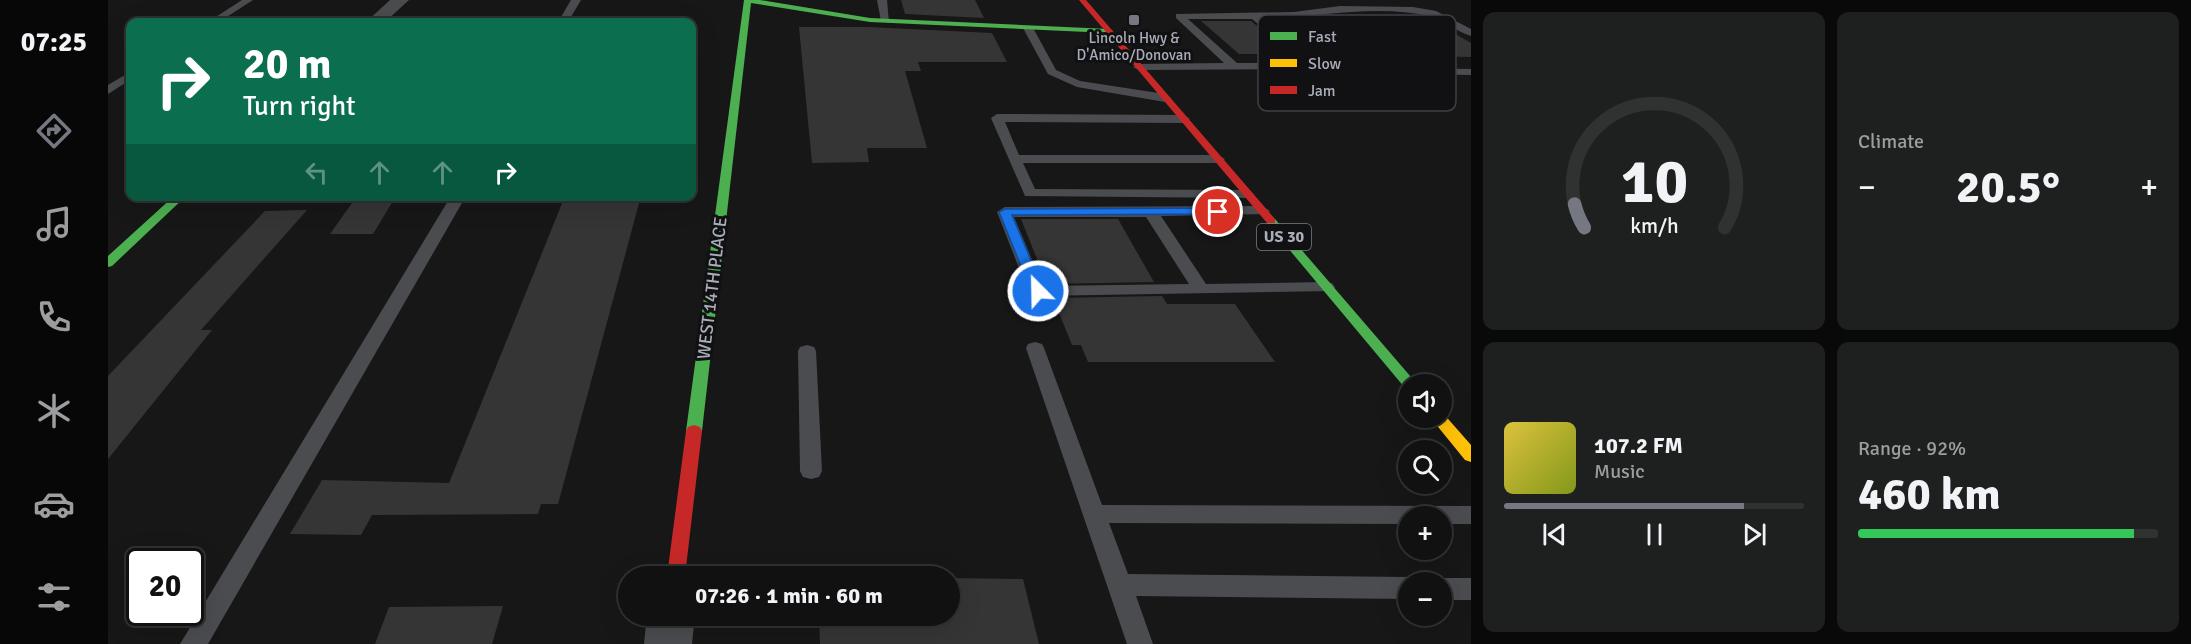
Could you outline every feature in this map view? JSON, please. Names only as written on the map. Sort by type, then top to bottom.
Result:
[{"type":"street","points":[[380,18],[400,0]]},
{"type":"street","points":[[747,0],[886,21],[1108,31]]},
{"type":"street","name":"WEST 14TH PLACE","points":[[677,566],[747,0]]},
{"type":"street","name":"US 30","points":[[1082,0],[1401,374]]},
{"type":"street","points":[[108,262],[175,201]]},
{"type":"street","points":[[1447,428],[1471,456]]},
{"type":"street","points":[[668,644],[670,626]]},
{"type":"lane","points":[[219,18],[248,0]]},
{"type":"lane","points":[[565,18],[576,0]]},
{"type":"lane","points":[[882,0],[886,21]]},
{"type":"lane","points":[[1398,0],[1413,10]]},
{"type":"lane","points":[[1213,5],[1226,16]]},
{"type":"lane","points":[[1294,15],[1340,9],[1413,10],[1438,15]]},
{"type":"lane","points":[[1235,67],[1179,16],[1258,16]]},
{"type":"lane","points":[[1254,16],[1258,19]]},
{"type":"lane","points":[[1456,25],[1471,33]]},
{"type":"lane","points":[[1028,28],[1052,72],[1077,84],[1165,98]]},
{"type":"lane","points":[[1139,67],[1258,67]]},
{"type":"lane","points":[[1456,72],[1471,72]]},
{"type":"lane","points":[[108,90],[126,78]]},
{"type":"lane","points":[[1184,119],[997,118],[1030,193],[1247,194]]},
{"type":"lane","points":[[1014,159],[1218,159]]},
{"type":"lane","points":[[1139,194],[1201,289]]},
{"type":"lane","points":[[193,644],[456,201]]},
{"type":"lane","points":[[1262,212],[1005,212],[1038,291],[1326,286]]},
{"type":"lane","points":[[1035,348],[1140,644]]},
{"type":"lane","points":[[807,351],[811,471]]},
{"type":"lane","points":[[1094,514],[1471,515]]},
{"type":"lane","points":[[1120,585],[1398,588]]},
{"type":"lane","points":[[1452,589],[1471,589]]},
{"type":"building","points":[[901,0],[975,0],[984,18],[905,14]]},
{"type":"building","points":[[1201,21],[1251,21],[1258,27],[1258,54],[1239,54]]},
{"type":"building","points":[[799,27],[868,27],[992,33],[1007,62],[918,62],[921,71],[905,71],[927,148],[867,148],[869,162],[812,163]]},
{"type":"building","points":[[1456,34],[1471,43],[1471,57],[1456,57]]},
{"type":"building","points":[[353,201],[393,201],[373,234],[330,234]]},
{"type":"building","points":[[563,201],[640,201],[558,504],[541,504],[538,514],[372,515],[361,535],[290,534],[322,480],[449,483]]},
{"type":"building","points":[[307,210],[201,330],[212,330],[108,459],[108,376],[265,211]]},
{"type":"building","points":[[1021,219],[1118,219],[1154,282],[1047,284]]},
{"type":"building","points":[[1162,296],[1167,304],[1235,304],[1275,362],[1088,362],[1081,345],[1072,345],[1053,298]]},
{"type":"building","points":[[960,578],[1023,579],[1039,644],[820,644],[819,626],[960,626]]},
{"type":"building","points":[[503,606],[492,644],[375,644],[389,607]]},
{"type":"traffic: fast","points":[[747,0],[870,20],[1109,31]]},
{"type":"traffic: fast","points":[[694,431],[748,0]]},
{"type":"traffic: fast","points":[[108,263],[176,201]]},
{"type":"traffic: fast","points":[[1271,221],[1401,374]]},
{"type":"traffic: slow","points":[[1447,428],[1471,456]]},
{"type":"traffic: jam","points":[[1082,0],[1271,221]]},
{"type":"traffic: jam","points":[[677,566],[694,431]]},
{"type":"place","name":"Lincoln Hwy & D'Amico/Donovan","points":[[1134,20]]},
{"type":"route","points":[[1038,291],[1005,212],[1218,212]]}]
